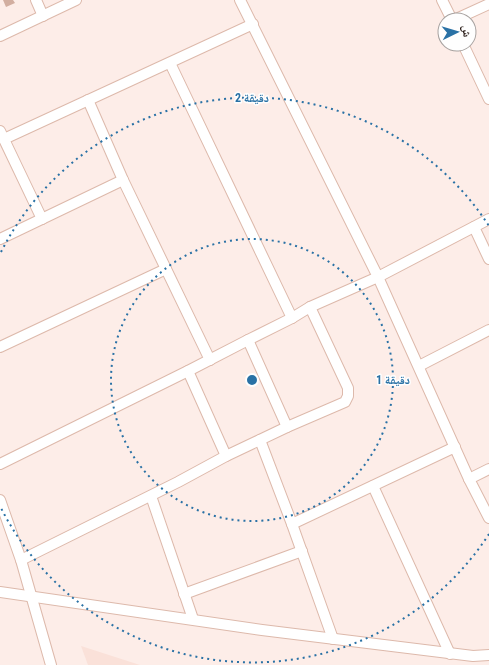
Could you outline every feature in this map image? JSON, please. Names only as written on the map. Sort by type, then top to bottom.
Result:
[{"type":"street","points":[[36,0],[43,16]]},
{"type":"street","points":[[0,36],[76,0]]},
{"type":"street","points":[[240,0],[378,277],[469,479],[489,518]]},
{"type":"street","points":[[442,0],[449,12]]},
{"type":"street","points":[[471,12],[489,4]]},
{"type":"street","points":[[42,219],[2,135],[88,100],[252,24]]},
{"type":"street","points":[[467,52],[489,99]]},
{"type":"street","points":[[170,63],[292,318]]},
{"type":"street","points":[[88,100],[123,180],[210,360]]},
{"type":"street","points":[[0,239],[123,180]]},
{"type":"street","points":[[0,464],[210,360],[310,308],[378,277],[489,219]]},
{"type":"street","points":[[474,227],[489,259]]},
{"type":"street","points":[[0,347],[166,269]]},
{"type":"street","points":[[22,560],[151,496],[226,456],[287,427],[345,402],[348,396],[348,388],[310,308]]},
{"type":"street","points":[[419,366],[489,330]]},
{"type":"street","points":[[248,340],[287,427]]},
{"type":"street","points":[[188,371],[226,456]]},
{"type":"street","points":[[260,440],[302,551],[333,639]]},
{"type":"street","points":[[292,524],[455,447]]},
{"type":"street","points":[[469,479],[489,469]]},
{"type":"street","points":[[373,486],[450,654]]},
{"type":"street","points":[[151,496],[193,620]]},
{"type":"street","points":[[0,500],[22,560],[50,665]]},
{"type":"street","points":[[184,594],[302,551]]},
{"type":"street","points":[[0,592],[32,598],[65,601],[193,620],[450,654],[472,661],[489,656]]},
{"type":"shaded area","points":[[81,646],[140,665],[88,665]]},
{"type":"building","points":[[3,0],[13,0],[15,3],[6,7]]}]
